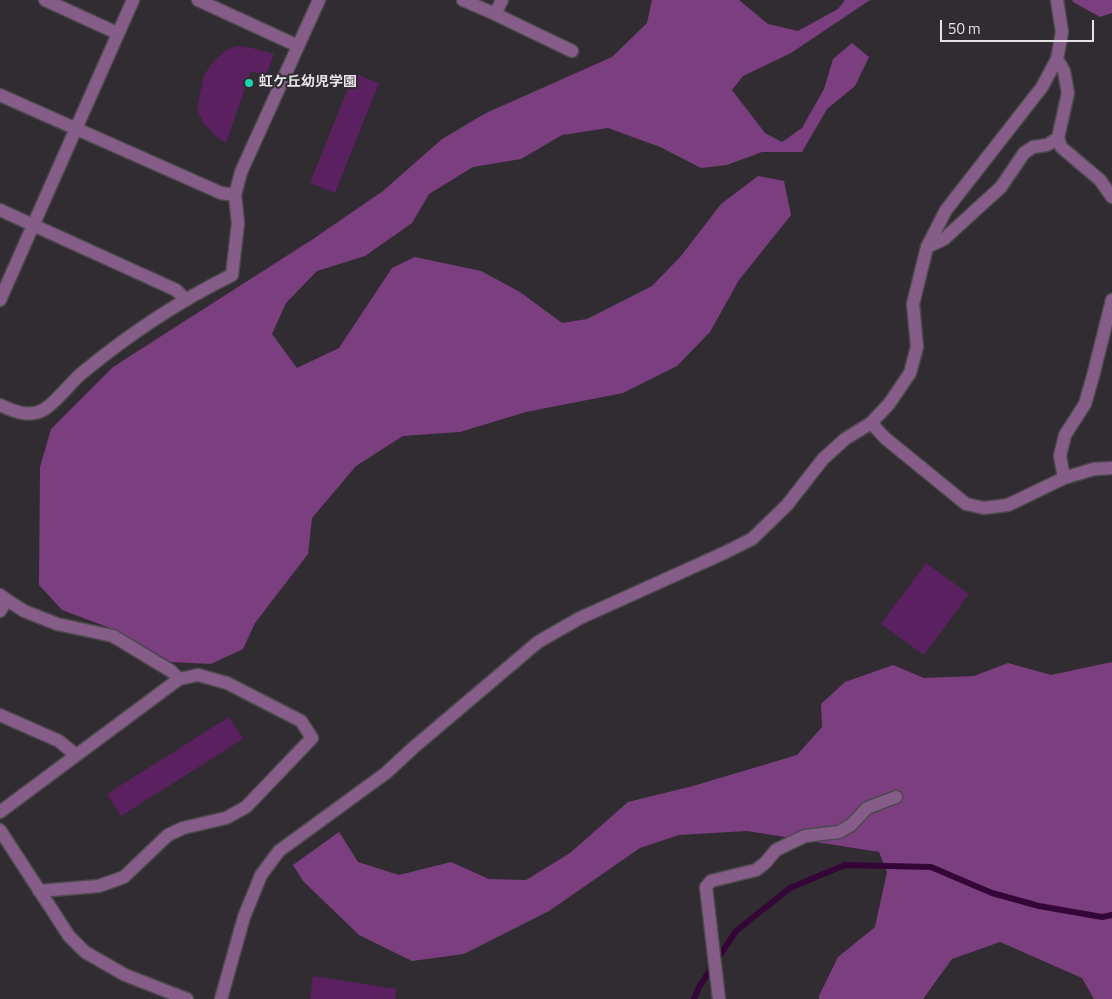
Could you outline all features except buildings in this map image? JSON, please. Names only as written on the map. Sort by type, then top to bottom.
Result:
[{"type":"street","points":[[45,0],[117,33]]},
{"type":"street","points":[[0,300],[133,0]]},
{"type":"street","points":[[198,0],[298,46]]},
{"type":"street","points":[[0,405],[26,415],[44,410],[82,374],[135,333],[185,299],[232,275],[238,223],[235,195],[241,172],[318,0]]},
{"type":"street","points":[[463,0],[572,51]]},
{"type":"street","points":[[495,14],[502,0]]},
{"type":"street","points":[[221,999],[244,917],[261,875],[280,851],[386,772],[538,642],[580,618],[752,539],[787,505],[823,459],[845,440],[872,422],[889,404],[910,373],[917,347],[913,304],[926,247],[946,210],[1042,88],[1057,59],[1062,32],[1057,0]]},
{"type":"street","points":[[1057,59],[1064,71],[1068,93],[1058,138],[1061,148],[1100,180],[1112,197]]},
{"type":"street","points":[[0,95],[221,193],[235,195]]},
{"type":"street","points":[[926,247],[944,240],[1001,187],[1024,154],[1033,147],[1047,145],[1058,138]]},
{"type":"street","points":[[0,210],[176,290],[185,299]]},
{"type":"street","points":[[1064,478],[1060,456],[1065,435],[1085,404],[1112,300]]},
{"type":"street","points":[[872,422],[885,438],[966,504],[984,508],[1008,505],[1064,478],[1094,469],[1112,468]]},
{"type":"street","points":[[2,602],[57,624],[113,636],[179,679]]},
{"type":"street","points":[[0,812],[179,679],[198,675],[227,683],[301,721],[312,738],[246,808],[226,818],[183,828],[168,835],[124,878],[99,886],[39,891]]},
{"type":"street","points":[[0,715],[59,742],[76,755]]},
{"type":"street","points":[[719,999],[706,887],[711,881],[756,870],[776,850],[805,836],[839,832],[850,825],[868,808],[896,797]]},
{"type":"street","points":[[0,830],[70,936],[85,952],[125,975],[187,999]]},
{"type":"shaded area","points":[[652,0],[739,0],[768,24],[798,31],[838,9],[845,0],[870,0],[791,53],[743,76],[732,90],[765,133],[782,142],[802,128],[824,89],[833,59],[852,43],[869,57],[855,86],[827,109],[802,152],[762,152],[727,165],[701,168],[660,147],[608,128],[562,135],[521,159],[473,167],[429,194],[412,223],[365,256],[317,271],[286,303],[272,334],[297,368],[339,348],[392,268],[415,257],[481,271],[520,292],[562,323],[587,319],[652,286],[681,256],[721,204],[758,176],[784,181],[791,215],[739,280],[710,332],[677,366],[623,393],[526,412],[460,432],[403,436],[356,466],[312,518],[308,554],[255,623],[243,649],[211,664],[171,662],[118,631],[62,610],[39,585],[40,467],[51,429],[113,367],[313,239],[383,191],[442,139],[486,113],[612,57],[647,23]]},
{"type":"shaded area","points":[[1072,0],[1112,0],[1112,13],[1100,17]]},
{"type":"shaded area","points":[[1112,662],[1112,999],[1094,999],[1082,978],[1000,942],[952,959],[923,999],[819,999],[838,957],[875,927],[887,872],[879,852],[747,831],[679,835],[640,848],[549,911],[464,954],[412,961],[359,935],[303,881],[293,865],[339,832],[358,862],[399,875],[451,862],[489,879],[526,880],[570,853],[628,802],[693,786],[797,755],[822,727],[821,704],[845,682],[893,665],[924,678],[974,676],[1008,663],[1051,675]]},
{"type":"waterway","points":[[694,999],[699,987],[736,931],[790,888],[845,865],[931,867],[992,893],[1039,906],[1102,917],[1112,915]]},
{"type":"place","name":"虹ケ丘幼児学園","points":[[249,83]]}]
